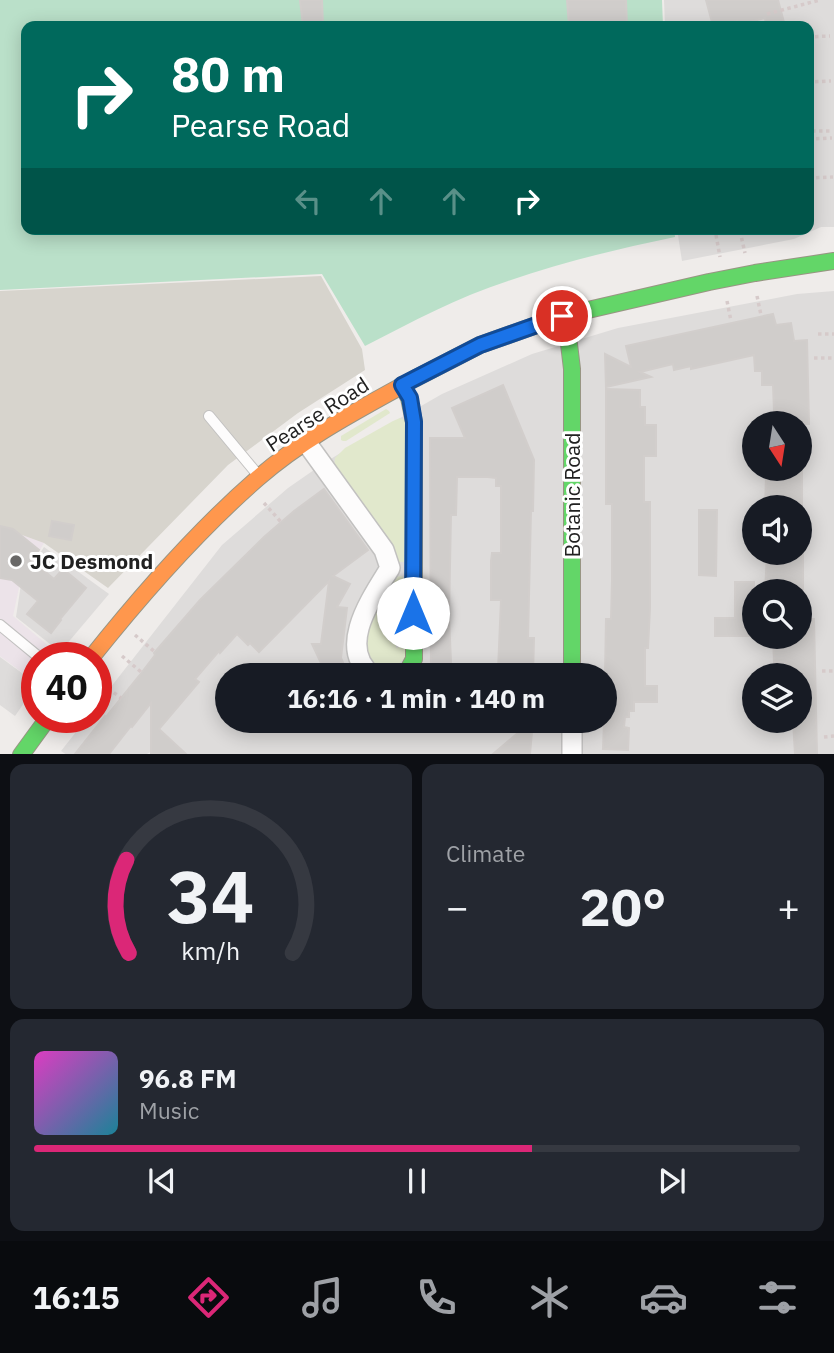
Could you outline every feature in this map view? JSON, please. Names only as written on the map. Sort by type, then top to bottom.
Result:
[{"type":"street","name":"Pearse Road","points":[[104,642],[182,551],[259,477],[306,442],[402,385],[480,345],[562,316],[709,282],[834,261]]},
{"type":"street","name":"Botanic Road","points":[[562,316],[572,369],[572,663]]},
{"type":"street","points":[[402,385],[410,398],[414,422],[414,659],[412,663]]},
{"type":"street","points":[[306,442],[388,559],[390,568],[359,623],[357,638],[362,663]]},
{"type":"street","points":[[390,568],[413,568]]},
{"type":"street","points":[[21,754],[37,733]]},
{"type":"street","points":[[572,733],[572,754]]},
{"type":"lane","points":[[209,416],[259,477]]},
{"type":"lane","points":[[0,625],[21,642]]},
{"type":"path","points":[[767,14],[820,0]]},
{"type":"path","points":[[814,37],[830,36]]},
{"type":"path","points":[[814,82],[831,81]]},
{"type":"path","points":[[814,131],[832,131]]},
{"type":"path","points":[[814,139],[832,138]]},
{"type":"path","points":[[814,178],[833,177]]},
{"type":"path","points":[[716,235],[720,258]]},
{"type":"path","points":[[741,235],[745,253]]},
{"type":"path","points":[[756,294],[761,315]]},
{"type":"path","points":[[726,299],[731,321]]},
{"type":"path","points":[[818,334],[834,334]]},
{"type":"path","points":[[814,358],[834,358]]},
{"type":"path","points":[[822,671],[834,671]]},
{"type":"path","points":[[112,691],[121,698]]},
{"type":"path","points":[[824,737],[834,736]]},
{"type":"shaded area","points":[[664,0],[834,0],[834,227],[814,230],[814,21],[665,21]]},
{"type":"shaded area","points":[[678,235],[803,235],[794,239],[682,261]]},
{"type":"shaded area","points":[[321,276],[362,349],[365,370],[298,413],[228,465],[108,588],[44,543],[0,527],[0,291]]},
{"type":"shaded area","points":[[834,291],[834,754],[172,754],[172,749],[162,746],[147,754],[66,754],[61,751],[75,733],[112,733],[112,686],[222,545],[288,488],[324,463],[442,394],[532,354],[618,328],[797,294]]},
{"type":"shaded area","points":[[0,527],[44,543],[20,583],[13,616],[44,642],[21,642],[21,672],[0,656]]},
{"type":"shaded area","points":[[44,547],[109,594],[68,642],[47,642],[16,617],[21,584]]},
{"type":"shaded area","points":[[0,657],[21,672],[21,707],[15,716],[0,705]]},
{"type":"green space","points":[[0,0],[662,0],[663,21],[21,21],[21,235],[675,237],[570,262],[489,287],[435,310],[365,346],[322,274],[0,290]]},
{"type":"green space","points":[[386,409],[390,413],[346,441],[341,440],[341,436]]},
{"type":"green space","points":[[400,418],[409,422],[404,562],[399,562],[334,467],[335,458],[345,448]]},
{"type":"green space","points":[[402,576],[408,593],[395,599],[396,648],[407,644],[408,655],[400,663],[371,663],[362,647],[372,608],[395,577]]},
{"type":"building","points":[[300,0],[322,0],[323,21],[302,21]]},
{"type":"building","points":[[567,0],[626,0],[627,21],[569,21]]},
{"type":"building","points":[[706,0],[778,0],[784,21],[765,21],[765,18],[753,21],[712,21]]},
{"type":"building","points":[[773,314],[776,325],[791,323],[794,341],[807,340],[809,411],[774,411],[773,385],[762,385],[762,371],[755,371],[754,355],[691,369],[691,366],[674,370],[673,364],[640,372],[651,377],[606,387],[605,354],[631,367],[626,346]]},
{"type":"building","points":[[503,385],[534,460],[528,638],[534,638],[533,663],[498,663],[501,600],[491,600],[491,561],[492,553],[501,553],[501,486],[496,486],[496,478],[457,477],[456,515],[451,515],[451,662],[431,663],[430,438],[465,438],[452,408]]},
{"type":"building","points":[[606,389],[640,390],[640,407],[645,407],[645,425],[656,425],[656,456],[644,456],[644,502],[650,502],[650,608],[648,648],[645,648],[645,686],[657,686],[657,702],[634,702],[634,711],[629,711],[629,717],[625,717],[624,727],[629,728],[628,750],[603,749],[604,733],[617,733],[617,663],[605,663],[606,619],[611,619],[612,580],[612,504],[606,504]]},
{"type":"building","points":[[766,481],[802,481],[802,495],[765,495]]},
{"type":"building","points":[[324,489],[368,550],[333,576],[350,584],[337,607],[347,608],[341,658],[343,663],[321,663],[312,644],[321,644],[329,581],[259,652],[237,634],[195,679],[199,682],[159,729],[186,754],[151,754],[151,703],[109,754],[75,754],[92,733],[112,733],[112,710],[154,653],[200,600],[294,511]]},
{"type":"building","points":[[699,510],[717,510],[716,576],[699,575]]},
{"type":"building","points":[[52,521],[74,525],[71,540],[49,536]]},
{"type":"building","points":[[0,526],[13,529],[39,550],[31,560],[54,579],[63,569],[86,588],[51,633],[27,614],[38,601],[12,580],[0,578]]},
{"type":"building","points":[[766,565],[803,565],[803,579],[766,579]]},
{"type":"building","points":[[735,582],[742,582],[742,636],[715,636],[715,618],[735,618]]},
{"type":"building","points":[[814,619],[817,754],[795,754],[794,733],[812,733],[812,663],[774,662],[773,649],[812,649]]},
{"type":"building","points":[[518,733],[532,733],[530,754],[493,754]]},
{"type":"traffic: fast","points":[[416,378],[480,345],[562,316],[709,282],[834,261]]},
{"type":"traffic: fast","points":[[562,316],[572,369],[572,663]]},
{"type":"traffic: fast","points":[[402,385],[409,398],[414,422],[414,659],[412,663]]},
{"type":"traffic: fast","points":[[22,754],[37,733]]},
{"type":"traffic: slow","points":[[104,642],[170,564],[258,478],[314,436],[416,378]]},
{"type":"place","name":"JC Desmond","points":[[16,561]]},
{"type":"route","points":[[413,613],[414,422],[410,398],[402,385],[480,345],[562,316]]}]
